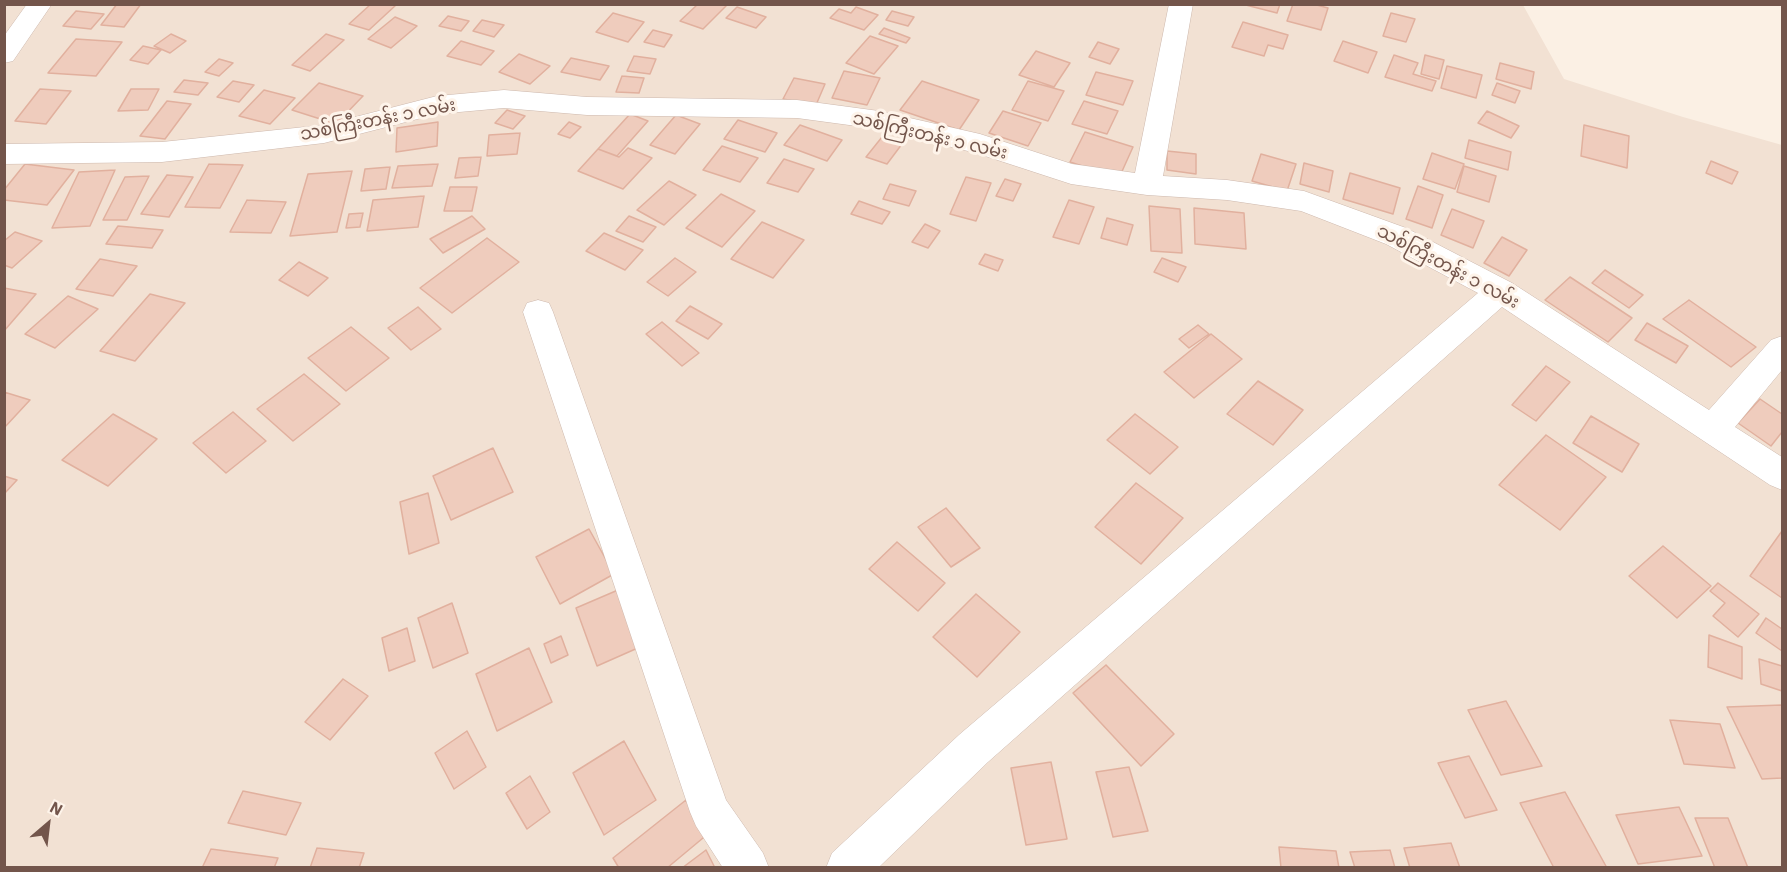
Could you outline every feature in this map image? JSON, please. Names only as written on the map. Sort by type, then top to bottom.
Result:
[{"type":"street","points":[[4,56],[40,4]]},
{"type":"street","points":[[1147,185],[1181,4]]},
{"type":"street","name":"သစ်ကြီးတန်း ၁ လမ်း","points":[[4,154],[162,152],[324,134],[437,105],[504,99],[587,106],[797,109],[879,120],[980,144],[1071,174],[1147,185],[1227,190],[1304,201],[1396,236],[1501,291],[1782,475]]},
{"type":"street","points":[[846,867],[974,748],[1501,291]]},
{"type":"street","points":[[538,312],[710,813],[748,867]]},
{"type":"street","points":[[1713,429],[1782,350]]},
{"type":"shaded area","points":[[5,5],[1523,5],[1564,79],[1683,117],[1782,145],[1782,867],[5,868]]},
{"type":"building","points":[[117,4],[141,4],[124,27],[101,25]]},
{"type":"building","points":[[371,4],[396,5],[369,30],[349,24]]},
{"type":"building","points":[[698,4],[727,5],[703,29],[680,21]]},
{"type":"building","points":[[1242,4],[1280,4],[1277,13]]},
{"type":"building","points":[[1293,4],[1313,4],[1328,8],[1321,30],[1287,21]]},
{"type":"building","points":[[737,7],[766,17],[756,28],[726,18]]},
{"type":"building","points":[[856,7],[878,15],[864,30],[830,18],[839,9],[851,13]]},
{"type":"building","points":[[76,11],[104,14],[91,29],[63,26]]},
{"type":"building","points":[[892,11],[914,17],[908,26],[886,20]]},
{"type":"building","points":[[613,13],[644,22],[628,42],[596,32]]},
{"type":"building","points":[[1391,13],[1415,19],[1406,42],[1383,36]]},
{"type":"building","points":[[448,16],[469,21],[461,31],[439,26]]},
{"type":"building","points":[[395,17],[417,26],[391,48],[368,39]]},
{"type":"building","points":[[482,20],[504,25],[494,37],[473,31]]},
{"type":"building","points":[[1243,22],[1288,35],[1283,49],[1268,45],[1264,56],[1232,47]]},
{"type":"building","points":[[884,28],[910,38],[906,43],[879,34]]},
{"type":"building","points":[[653,30],[672,35],[664,47],[644,42]]},
{"type":"building","points":[[171,34],[186,41],[170,53],[154,46]]},
{"type":"building","points":[[326,34],[344,40],[310,71],[292,65]]},
{"type":"building","points":[[870,36],[898,46],[874,74],[846,63]]},
{"type":"building","points":[[76,39],[122,42],[96,76],[48,73]]},
{"type":"building","points":[[461,41],[494,51],[481,65],[447,56]]},
{"type":"building","points":[[1343,41],[1377,52],[1368,73],[1334,61]]},
{"type":"building","points":[[1098,42],[1119,49],[1110,64],[1089,57]]},
{"type":"building","points":[[143,46],[161,50],[148,64],[130,60]]},
{"type":"building","points":[[1036,51],[1070,63],[1054,87],[1019,75]]},
{"type":"building","points":[[519,54],[550,66],[530,84],[499,72]]},
{"type":"building","points":[[1394,55],[1418,63],[1413,74],[1436,81],[1432,91],[1385,77]]},
{"type":"building","points":[[1425,55],[1444,60],[1439,79],[1421,74]]},
{"type":"building","points":[[634,56],[656,59],[650,74],[627,71]]},
{"type":"building","points":[[571,58],[609,66],[600,80],[561,72]]},
{"type":"building","points":[[219,59],[233,63],[219,76],[205,72]]},
{"type":"building","points":[[1500,63],[1534,72],[1531,89],[1496,79]]},
{"type":"building","points":[[1447,66],[1482,75],[1476,98],[1441,88]]},
{"type":"building","points":[[844,71],[880,78],[867,105],[832,98]]},
{"type":"building","points":[[1096,72],[1133,81],[1123,105],[1086,95]]},
{"type":"building","points":[[622,76],[644,78],[639,93],[616,92]]},
{"type":"building","points":[[794,78],[825,84],[816,105],[783,99]]},
{"type":"building","points":[[184,80],[208,83],[198,95],[174,92]]},
{"type":"building","points":[[233,81],[254,85],[239,102],[217,97]]},
{"type":"building","points":[[922,81],[979,100],[959,130],[900,110]]},
{"type":"building","points":[[1028,81],[1064,91],[1048,121],[1012,110]]},
{"type":"building","points":[[319,83],[363,96],[336,124],[292,110]]},
{"type":"building","points":[[1497,83],[1520,91],[1515,103],[1492,95]]},
{"type":"building","points":[[40,89],[71,91],[46,124],[15,121]]},
{"type":"building","points":[[131,89],[159,89],[148,110],[118,111]]},
{"type":"building","points":[[264,90],[295,98],[270,124],[239,116]]},
{"type":"building","points":[[167,101],[191,104],[165,139],[140,136]]},
{"type":"building","points":[[1084,101],[1118,111],[1107,134],[1072,124]]},
{"type":"building","points":[[507,110],[525,116],[513,129],[495,123]]},
{"type":"building","points":[[1003,111],[1041,123],[1028,146],[989,133]]},
{"type":"building","points":[[1487,111],[1519,126],[1511,138],[1478,123]]},
{"type":"building","points":[[630,114],[648,121],[617,156],[598,149]]},
{"type":"building","points":[[676,115],[700,124],[675,154],[650,145]]},
{"type":"building","points":[[738,120],[777,133],[765,152],[724,139]]},
{"type":"building","points":[[438,122],[437,146],[396,152],[397,128]]},
{"type":"building","points":[[569,122],[581,127],[570,138],[558,134]]},
{"type":"building","points":[[800,125],[842,140],[827,161],[784,145]]},
{"type":"building","points":[[1584,125],[1629,136],[1627,168],[1581,156]]},
{"type":"building","points":[[1085,132],[1133,147],[1119,178],[1070,162]]},
{"type":"building","points":[[520,133],[517,154],[487,156],[489,135]]},
{"type":"building","points":[[882,137],[902,144],[887,164],[866,157]]},
{"type":"building","points":[[1469,140],[1511,152],[1508,170],[1465,158]]},
{"type":"building","points":[[722,146],[758,158],[740,182],[703,170]]},
{"type":"building","points":[[628,148],[652,158],[623,189],[578,171],[598,149],[619,157]]},
{"type":"building","points":[[1167,151],[1196,154],[1196,174],[1167,170]]},
{"type":"building","points":[[1432,153],[1464,164],[1455,189],[1423,179]]},
{"type":"building","points":[[1261,154],[1296,164],[1287,191],[1252,181]]},
{"type":"building","points":[[481,157],[478,176],[455,178],[459,158]]},
{"type":"building","points":[[784,159],[814,169],[798,192],[767,183]]},
{"type":"building","points":[[1711,161],[1738,172],[1732,184],[1706,173]]},
{"type":"building","points":[[1304,163],[1333,171],[1329,192],[1300,184]]},
{"type":"building","points":[[25,164],[74,170],[47,205],[4,200],[4,190]]},
{"type":"building","points":[[209,164],[243,165],[220,208],[185,207]]},
{"type":"building","points":[[438,164],[432,186],[392,188],[398,166]]},
{"type":"building","points":[[1464,166],[1496,176],[1489,202],[1457,192]]},
{"type":"building","points":[[390,167],[386,189],[361,191],[365,169]]},
{"type":"building","points":[[115,170],[90,226],[52,228],[79,172]]},
{"type":"building","points":[[352,171],[337,232],[290,236],[308,174]]},
{"type":"building","points":[[1350,173],[1400,188],[1393,214],[1343,199]]},
{"type":"building","points":[[167,175],[193,177],[169,217],[141,214]]},
{"type":"building","points":[[149,176],[127,220],[103,220],[125,177]]},
{"type":"building","points":[[966,177],[991,183],[976,221],[950,214]]},
{"type":"building","points":[[1005,179],[1021,184],[1013,201],[996,196]]},
{"type":"building","points":[[669,181],[696,195],[664,225],[637,210]]},
{"type":"building","points":[[890,184],[916,191],[909,206],[883,199]]},
{"type":"building","points":[[1418,186],[1443,195],[1432,228],[1406,219]]},
{"type":"building","points":[[450,187],[477,187],[472,211],[444,211]]},
{"type":"building","points":[[721,194],[755,211],[722,247],[686,228]]},
{"type":"building","points":[[424,196],[418,227],[367,231],[373,200]]},
{"type":"building","points":[[247,200],[286,202],[271,233],[230,232]]},
{"type":"building","points":[[1069,200],[1094,207],[1079,244],[1053,237]]},
{"type":"building","points":[[859,201],[890,212],[882,224],[851,214]]},
{"type":"building","points":[[1149,206],[1180,209],[1182,253],[1151,251]]},
{"type":"building","points":[[1194,208],[1244,213],[1246,249],[1195,244]]},
{"type":"building","points":[[1452,209],[1484,221],[1473,248],[1441,235]]},
{"type":"building","points":[[363,213],[360,227],[346,228],[349,214]]},
{"type":"building","points":[[472,216],[485,229],[443,253],[430,239]]},
{"type":"building","points":[[629,216],[656,227],[643,242],[616,231]]},
{"type":"building","points":[[1107,218],[1133,225],[1127,245],[1101,238]]},
{"type":"building","points":[[762,222],[804,240],[773,278],[731,259]]},
{"type":"building","points":[[925,224],[940,231],[928,248],[912,242]]},
{"type":"building","points":[[118,226],[163,230],[152,248],[106,244]]},
{"type":"building","points":[[15,232],[42,241],[12,268],[4,265],[4,241]]},
{"type":"building","points":[[604,233],[643,250],[625,270],[586,251]]},
{"type":"building","points":[[1502,237],[1527,250],[1509,276],[1484,263]]},
{"type":"building","points":[[487,238],[519,262],[452,313],[420,288]]},
{"type":"building","points":[[985,254],[1003,260],[998,271],[979,264]]},
{"type":"building","points":[[675,258],[696,272],[668,296],[647,282]]},
{"type":"building","points":[[1162,258],[1186,267],[1178,282],[1154,272]]},
{"type":"building","points":[[100,259],[137,266],[113,296],[76,289]]},
{"type":"building","points":[[299,262],[328,278],[308,296],[279,280]]},
{"type":"building","points":[[1605,270],[1643,295],[1629,308],[1592,283]]},
{"type":"building","points":[[1570,277],[1632,318],[1608,342],[1545,300]]},
{"type":"building","points":[[4,288],[36,294],[4,331]]},
{"type":"building","points":[[150,294],[185,303],[135,361],[100,351]]},
{"type":"building","points":[[68,296],[98,309],[55,348],[25,334]]},
{"type":"building","points":[[1689,300],[1756,347],[1731,367],[1663,319]]},
{"type":"building","points":[[690,306],[722,324],[708,339],[676,321]]},
{"type":"building","points":[[418,307],[441,329],[411,350],[388,328]]},
{"type":"building","points":[[662,322],[699,353],[682,366],[646,334]]},
{"type":"building","points":[[1647,323],[1688,346],[1676,363],[1635,340]]},
{"type":"building","points":[[1198,325],[1209,334],[1189,348],[1179,339]]},
{"type":"building","points":[[351,327],[389,358],[346,391],[308,358]]},
{"type":"building","points":[[1211,334],[1242,359],[1194,398],[1164,372]]},
{"type":"building","points":[[1546,366],[1570,382],[1536,421],[1512,405]]},
{"type":"building","points":[[304,374],[340,404],[293,441],[257,409]]},
{"type":"building","points":[[1258,381],[1303,410],[1273,445],[1227,414]]},
{"type":"building","points":[[4,392],[30,400],[4,428]]},
{"type":"building","points":[[1760,399],[1782,414],[1782,432],[1771,446],[1738,423]]},
{"type":"building","points":[[233,412],[266,441],[226,473],[193,443]]},
{"type":"building","points":[[113,414],[157,439],[108,486],[62,460]]},
{"type":"building","points":[[1135,414],[1178,447],[1150,474],[1107,440]]},
{"type":"building","points":[[1591,416],[1639,444],[1622,472],[1573,443]]},
{"type":"building","points":[[1546,435],[1606,477],[1560,530],[1499,485]]},
{"type":"building","points":[[493,448],[513,492],[451,520],[433,476]]},
{"type":"building","points":[[4,476],[17,480],[4,494]]},
{"type":"building","points":[[1136,483],[1183,518],[1141,564],[1095,527]]},
{"type":"building","points":[[428,493],[439,543],[409,554],[400,502]]},
{"type":"building","points":[[946,508],[980,548],[951,567],[918,527]]},
{"type":"building","points":[[589,529],[614,574],[560,604],[536,557]]},
{"type":"building","points":[[1782,531],[1782,598],[1750,576]]},
{"type":"building","points":[[897,542],[945,583],[918,611],[869,569]]},
{"type":"building","points":[[1663,546],[1711,586],[1677,618],[1629,576]]},
{"type":"building","points":[[1718,583],[1759,614],[1738,637],[1713,616],[1725,603],[1710,591]]},
{"type":"building","points":[[618,590],[640,647],[597,666],[576,608]]},
{"type":"building","points":[[976,594],[1020,632],[977,677],[933,637]]},
{"type":"building","points":[[452,603],[468,653],[433,668],[418,618]]},
{"type":"building","points":[[1766,618],[1782,629],[1782,651],[1756,633]]},
{"type":"building","points":[[407,628],[415,661],[389,671],[382,638]]},
{"type":"building","points":[[1709,635],[1742,647],[1742,679],[1708,667]]},
{"type":"building","points":[[561,636],[568,655],[551,663],[544,644]]},
{"type":"building","points":[[529,648],[552,702],[497,731],[476,674]]},
{"type":"building","points":[[1759,659],[1782,666],[1782,691],[1761,684]]},
{"type":"building","points":[[1106,665],[1174,734],[1141,766],[1073,693]]},
{"type":"building","points":[[343,679],[368,696],[330,740],[305,722]]},
{"type":"building","points":[[1506,701],[1542,766],[1501,775],[1468,710]]},
{"type":"building","points":[[1782,705],[1782,778],[1762,779],[1727,707]]},
{"type":"building","points":[[1670,720],[1720,724],[1735,768],[1684,764]]},
{"type":"building","points":[[467,731],[486,767],[454,789],[435,753]]},
{"type":"building","points":[[624,741],[656,800],[604,835],[573,773]]},
{"type":"building","points":[[1469,756],[1497,810],[1465,818],[1438,763]]},
{"type":"building","points":[[1051,762],[1067,839],[1026,845],[1011,768]]},
{"type":"building","points":[[1129,767],[1148,831],[1113,837],[1096,772]]},
{"type":"building","points":[[530,776],[550,812],[527,829],[506,793]]},
{"type":"building","points":[[243,791],[301,803],[286,835],[228,823]]},
{"type":"building","points":[[1565,792],[1607,868],[1554,868],[1520,803]]},
{"type":"building","points":[[686,800],[709,833],[667,868],[619,868],[613,858]]},
{"type":"building","points":[[1679,807],[1702,856],[1638,864],[1616,815]]},
{"type":"building","points":[[1695,818],[1728,818],[1748,868],[1715,868]]},
{"type":"building","points":[[1451,843],[1460,868],[1410,868],[1404,848]]},
{"type":"building","points":[[1279,847],[1336,851],[1339,868],[1281,868]]},
{"type":"building","points":[[317,848],[364,853],[359,868],[310,868]]},
{"type":"building","points":[[211,849],[278,858],[274,868],[202,868]]},
{"type":"building","points":[[706,850],[715,868],[682,868]]},
{"type":"building","points":[[1390,850],[1395,868],[1355,868],[1350,852]]}]
